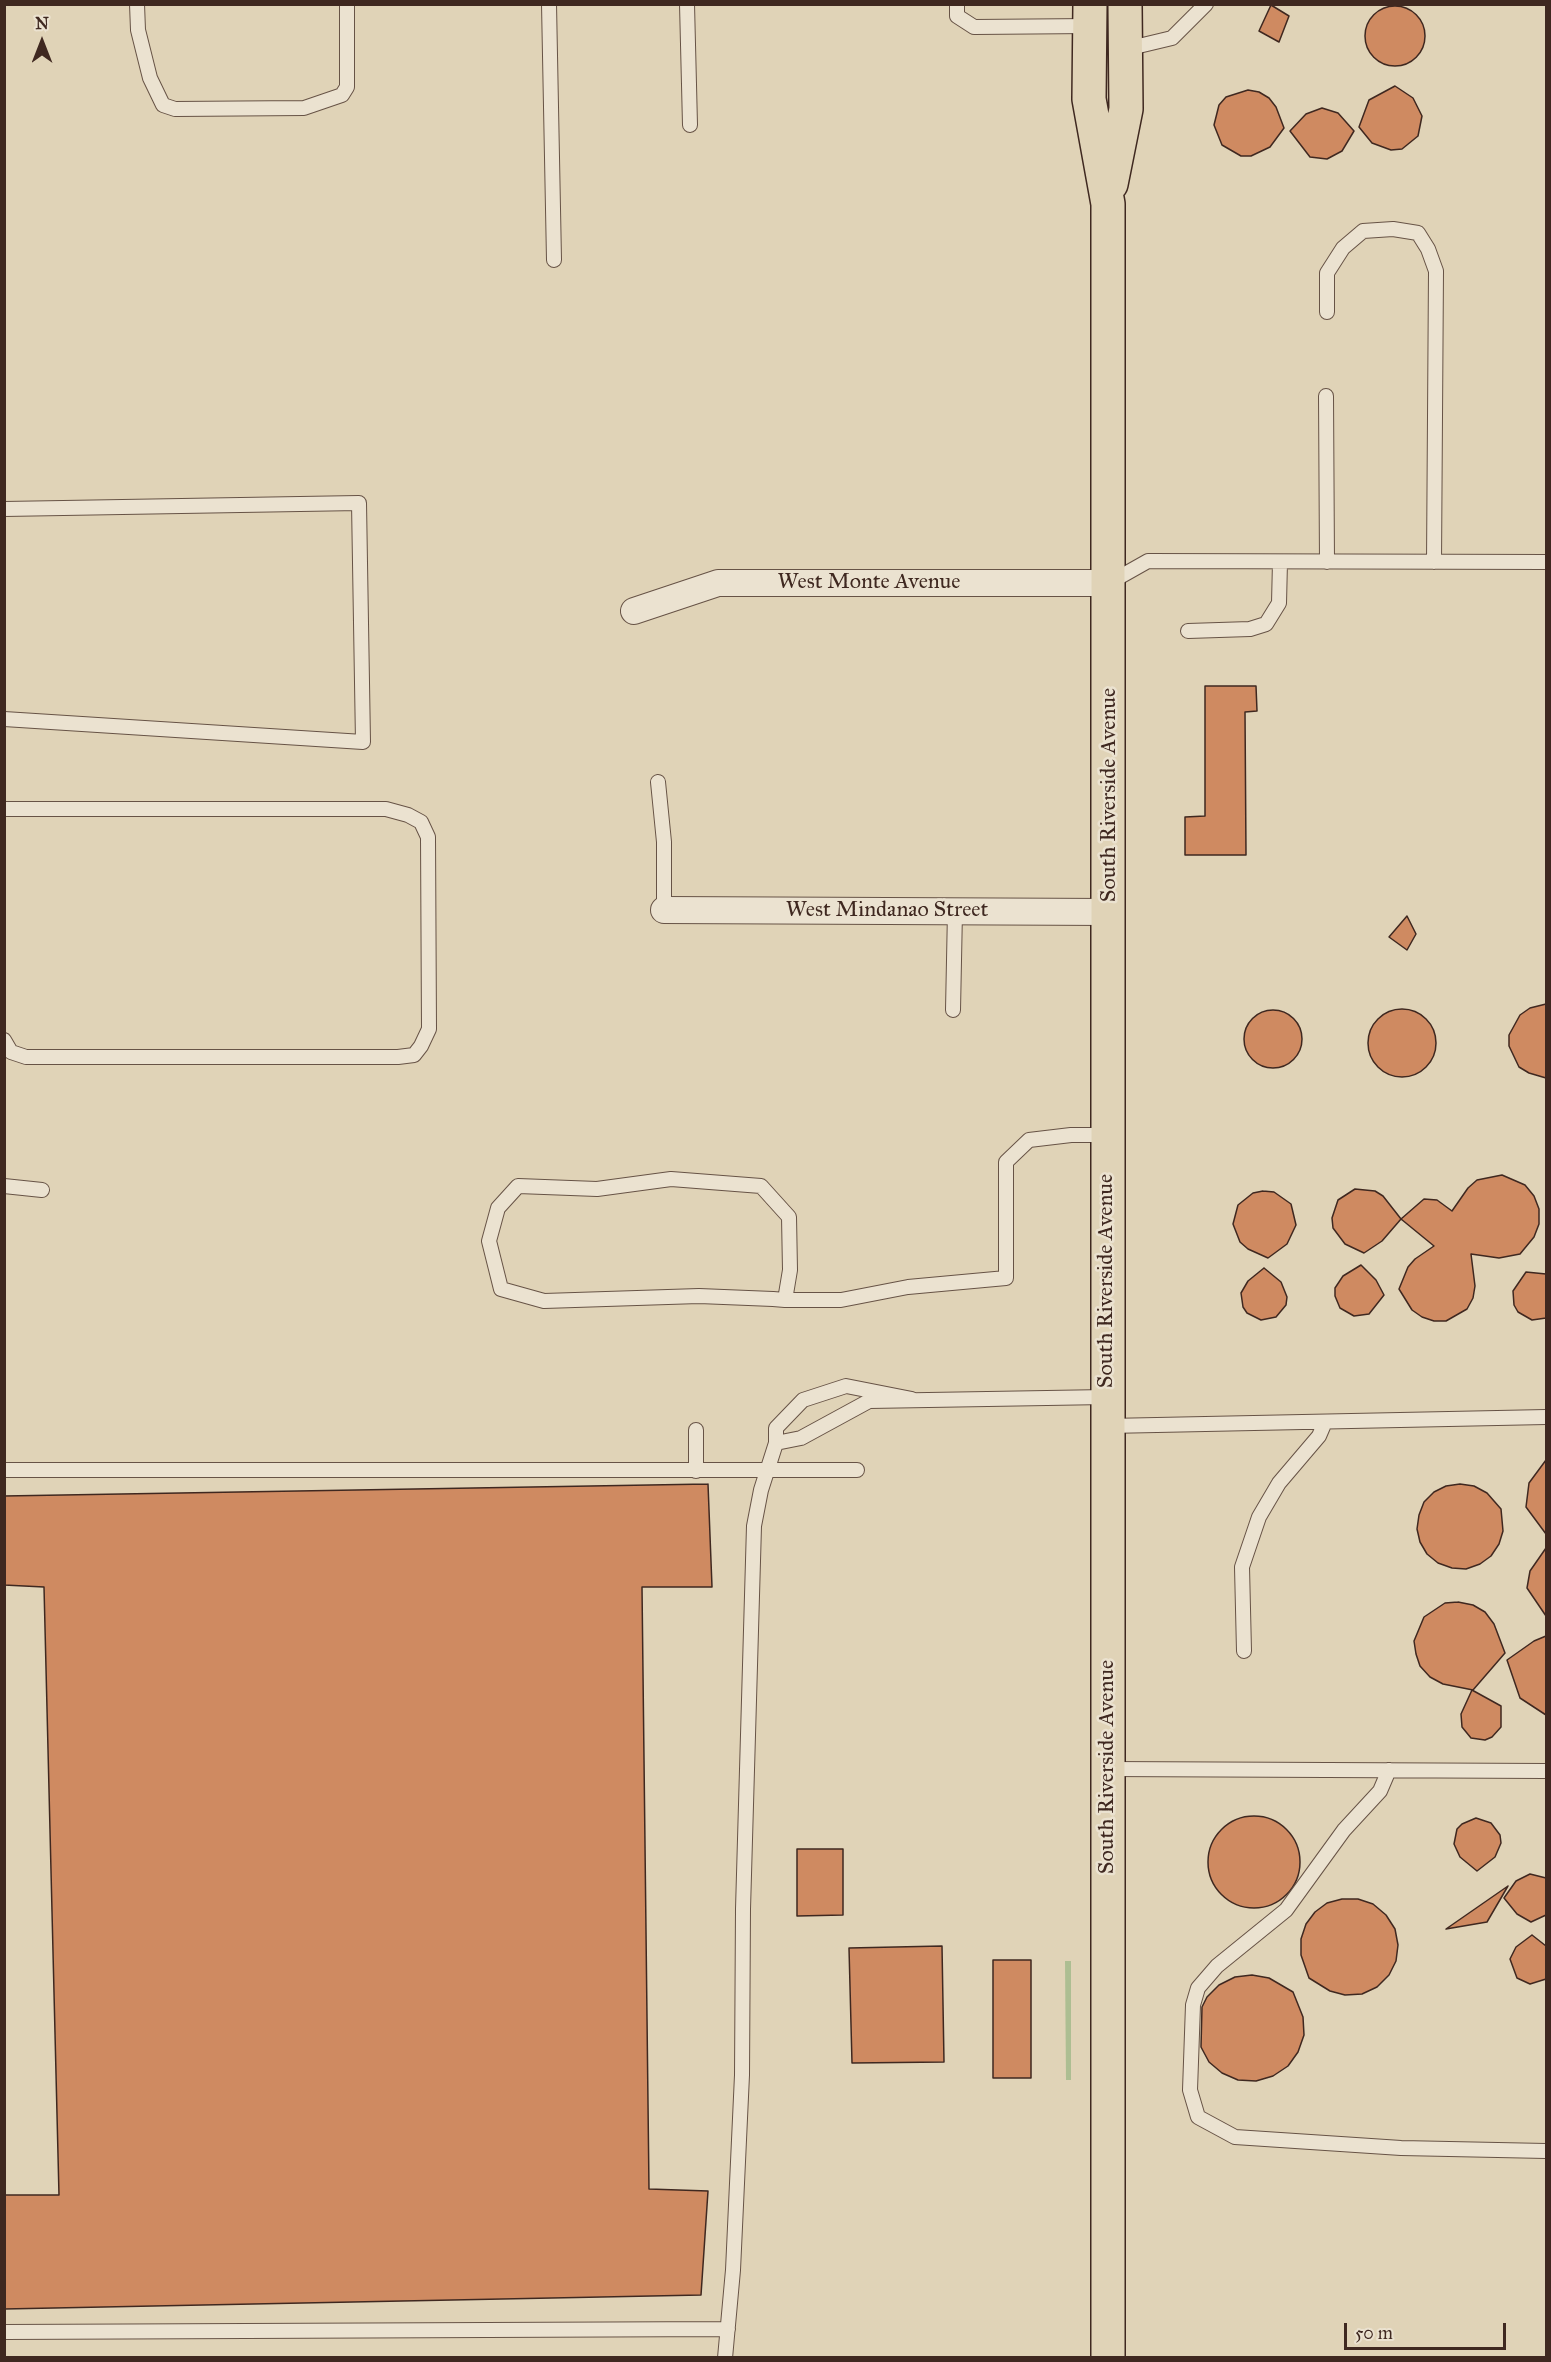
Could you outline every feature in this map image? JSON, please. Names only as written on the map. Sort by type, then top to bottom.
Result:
[{"type":"main road","name":"South Riverside Avenue","points":[[1108,204],[1126,109],[1125,4]]},
{"type":"main road","name":"South Riverside Avenue","points":[[1090,15],[1089,99],[1108,204],[1110,912],[1106,1412],[1108,2358]]},
{"type":"street","name":"West Monte Avenue","points":[[634,611],[718,583],[1109,583]]},
{"type":"street","name":"West Mindanao Street","points":[[664,910],[1110,912]]},
{"type":"lane","points":[[137,4],[138,30],[150,78],[163,105],[175,109],[304,108],[342,95],[347,87],[347,4]]},
{"type":"lane","points":[[549,4],[554,260]]},
{"type":"lane","points":[[687,4],[690,125]]},
{"type":"lane","points":[[957,4],[957,16],[974,27],[1090,15]]},
{"type":"lane","points":[[1126,49],[1172,39],[1206,4]]},
{"type":"lane","points":[[1327,312],[1328,273],[1343,249],[1363,231],[1393,229],[1418,233],[1428,249],[1436,271],[1434,562]]},
{"type":"lane","points":[[1326,396],[1327,562]]},
{"type":"lane","points":[[4,509],[359,503],[363,742],[4,719]]},
{"type":"lane","points":[[1109,583],[1148,561],[1546,562]]},
{"type":"lane","points":[[1188,632],[1250,629],[1266,624],[1279,603],[1280,562]]},
{"type":"lane","points":[[658,782],[664,842],[664,910]]},
{"type":"lane","points":[[4,809],[386,809],[408,815],[421,822],[428,837],[429,1029],[414,1055],[398,1057],[26,1057],[11,1052],[4,1040]]},
{"type":"lane","points":[[953,1010],[955,911]]},
{"type":"lane","points":[[785,1299],[790,1270],[789,1217],[761,1186],[671,1179],[597,1189],[518,1186],[498,1208],[489,1241],[501,1289],[544,1301],[699,1296],[785,1299],[841,1300],[908,1287],[1006,1278],[1006,1162],[1029,1140],[1071,1135],[1108,1135]]},
{"type":"lane","points":[[4,1186],[42,1190]]},
{"type":"lane","points":[[725,2358],[733,2270],[742,2074],[743,1909],[752,1630],[751,1555],[754,1526],[766,1471],[776,1443],[776,1428],[803,1400],[846,1386],[912,1399]]},
{"type":"lane","points":[[776,1443],[801,1438],[869,1401],[912,1399],[1106,1412],[1325,1422],[1546,1417]]},
{"type":"lane","points":[[1244,1651],[1242,1567],[1259,1517],[1279,1483],[1319,1436],[1325,1422]]},
{"type":"lane","points":[[696,1430],[696,1471]]},
{"type":"lane","points":[[4,1470],[857,1470]]},
{"type":"lane","points":[[1108,1769],[1546,1771]]},
{"type":"lane","points":[[1389,1770],[1380,1791],[1344,1830],[1286,1910],[1217,1966],[1198,1988],[1193,2005],[1190,2090],[1198,2116],[1235,2137],[1401,2148],[1546,2151]]},
{"type":"lane","points":[[4,2332],[728,2329]]},
{"type":"green space","points":[[1065,1961],[1071,1961],[1071,2080],[1066,2080]]},
{"type":"building","points":[[1271,5],[1289,16],[1279,42],[1259,31]]},
{"type":"building","points":[[1389,6],[1401,6],[1417,14],[1423,24],[1425,36],[1423,48],[1417,58],[1401,66],[1389,66],[1373,58],[1365,42],[1365,30],[1373,14]]},
{"type":"building","points":[[1395,86],[1413,98],[1422,116],[1418,136],[1402,149],[1391,150],[1372,143],[1359,127],[1369,100]]},
{"type":"building","points":[[1248,90],[1259,92],[1269,98],[1276,107],[1284,128],[1270,147],[1251,156],[1241,156],[1222,145],[1214,125],[1219,105],[1226,97]]},
{"type":"building","points":[[1322,108],[1338,113],[1354,131],[1342,151],[1327,159],[1310,157],[1290,131],[1306,114]]},
{"type":"building","points":[[1205,686],[1256,686],[1257,711],[1245,712],[1246,855],[1185,855],[1185,817],[1205,816]]},
{"type":"building","points":[[1407,916],[1416,934],[1407,950],[1389,937]]},
{"type":"building","points":[[1546,1004],[1546,1078],[1519,1067],[1509,1046],[1509,1035],[1520,1015],[1530,1008]]},
{"type":"building","points":[[1409,1009],[1421,1015],[1430,1024],[1436,1036],[1434,1056],[1426,1067],[1409,1077],[1395,1077],[1378,1067],[1370,1056],[1368,1036],[1378,1019],[1389,1011]]},
{"type":"building","points":[[1273,1010],[1284,1012],[1294,1018],[1300,1028],[1302,1039],[1300,1050],[1294,1060],[1284,1066],[1273,1068],[1262,1066],[1252,1060],[1246,1050],[1244,1039],[1246,1028],[1252,1018],[1262,1012]]},
{"type":"building","points":[[1502,1175],[1525,1185],[1534,1196],[1539,1209],[1539,1224],[1534,1237],[1520,1254],[1499,1258],[1471,1254],[1475,1286],[1473,1298],[1467,1309],[1446,1321],[1434,1321],[1422,1317],[1412,1310],[1399,1289],[1408,1267],[1415,1259],[1434,1246],[1401,1219],[1424,1199],[1437,1200],[1452,1211],[1468,1188],[1477,1180]]},
{"type":"building","points":[[1355,1189],[1375,1191],[1383,1196],[1401,1219],[1382,1241],[1364,1253],[1345,1244],[1333,1228],[1332,1218],[1338,1200]]},
{"type":"building","points":[[1274,1192],[1291,1204],[1296,1225],[1287,1244],[1268,1258],[1248,1249],[1240,1242],[1233,1224],[1238,1205],[1253,1193]]},
{"type":"building","points":[[1361,1265],[1376,1280],[1384,1295],[1369,1314],[1354,1316],[1340,1308],[1335,1296],[1335,1288],[1343,1276]]},
{"type":"building","points":[[1264,1268],[1281,1282],[1287,1297],[1286,1305],[1276,1317],[1261,1320],[1247,1313],[1243,1307],[1241,1293],[1248,1281]]},
{"type":"building","points":[[1526,1272],[1546,1274],[1546,1318],[1532,1320],[1518,1312],[1514,1305],[1513,1291]]},
{"type":"building","points":[[1546,1460],[1546,1534],[1526,1507],[1529,1483]]},
{"type":"building","points":[[708,1484],[712,1587],[642,1587],[649,2189],[708,2191],[701,2295],[4,2309],[4,2195],[59,2195],[44,1587],[4,1585],[4,1496]]},
{"type":"building","points":[[1460,1484],[1474,1486],[1487,1493],[1501,1509],[1503,1531],[1499,1544],[1491,1556],[1480,1564],[1466,1569],[1452,1568],[1438,1563],[1427,1554],[1420,1542],[1417,1529],[1424,1502],[1434,1492],[1446,1486]]},
{"type":"building","points":[[1546,1548],[1546,1616],[1527,1588],[1530,1571]]},
{"type":"building","points":[[1458,1602],[1473,1605],[1485,1612],[1494,1624],[1505,1653],[1473,1690],[1443,1684],[1430,1677],[1420,1666],[1416,1654],[1414,1641],[1424,1617],[1445,1603]]},
{"type":"building","points":[[1546,1636],[1546,1715],[1520,1698],[1507,1660],[1534,1641]]},
{"type":"building","points":[[1472,1690],[1501,1706],[1501,1727],[1492,1737],[1485,1740],[1471,1738],[1462,1727],[1461,1714]]},
{"type":"building","points":[[1254,1816],[1272,1819],[1287,1829],[1297,1844],[1300,1862],[1297,1880],[1287,1895],[1272,1905],[1254,1908],[1236,1905],[1221,1895],[1211,1880],[1208,1862],[1211,1844],[1221,1829],[1236,1819]]},
{"type":"building","points":[[1476,1818],[1491,1823],[1500,1835],[1501,1843],[1495,1857],[1477,1871],[1460,1857],[1454,1844],[1457,1829],[1462,1824]]},
{"type":"building","points":[[797,1849],[843,1849],[843,1915],[797,1916]]},
{"type":"building","points":[[1530,1874],[1546,1878],[1546,1915],[1531,1922],[1517,1914],[1504,1898],[1516,1881]]},
{"type":"building","points":[[1508,1886],[1487,1922],[1446,1929]]},
{"type":"building","points":[[1342,1899],[1358,1899],[1373,1904],[1386,1915],[1395,1929],[1398,1945],[1396,1961],[1389,1975],[1377,1987],[1362,1994],[1345,1995],[1330,1991],[1309,1978],[1301,1955],[1301,1939],[1306,1924],[1315,1912],[1327,1903]]},
{"type":"building","points":[[1532,1935],[1546,1946],[1546,1979],[1530,1984],[1517,1978],[1510,1959],[1516,1947]]},
{"type":"building","points":[[942,1946],[944,2062],[852,2063],[849,1948]]},
{"type":"building","points":[[993,1960],[1031,1960],[1031,2078],[993,2078]]},
{"type":"building","points":[[1252,1975],[1269,1978],[1293,1992],[1303,2017],[1304,2035],[1298,2052],[1288,2066],[1273,2076],[1256,2081],[1238,2080],[1222,2073],[1209,2062],[1201,2047],[1202,2007],[1207,1997],[1219,1985],[1235,1977]]}]
